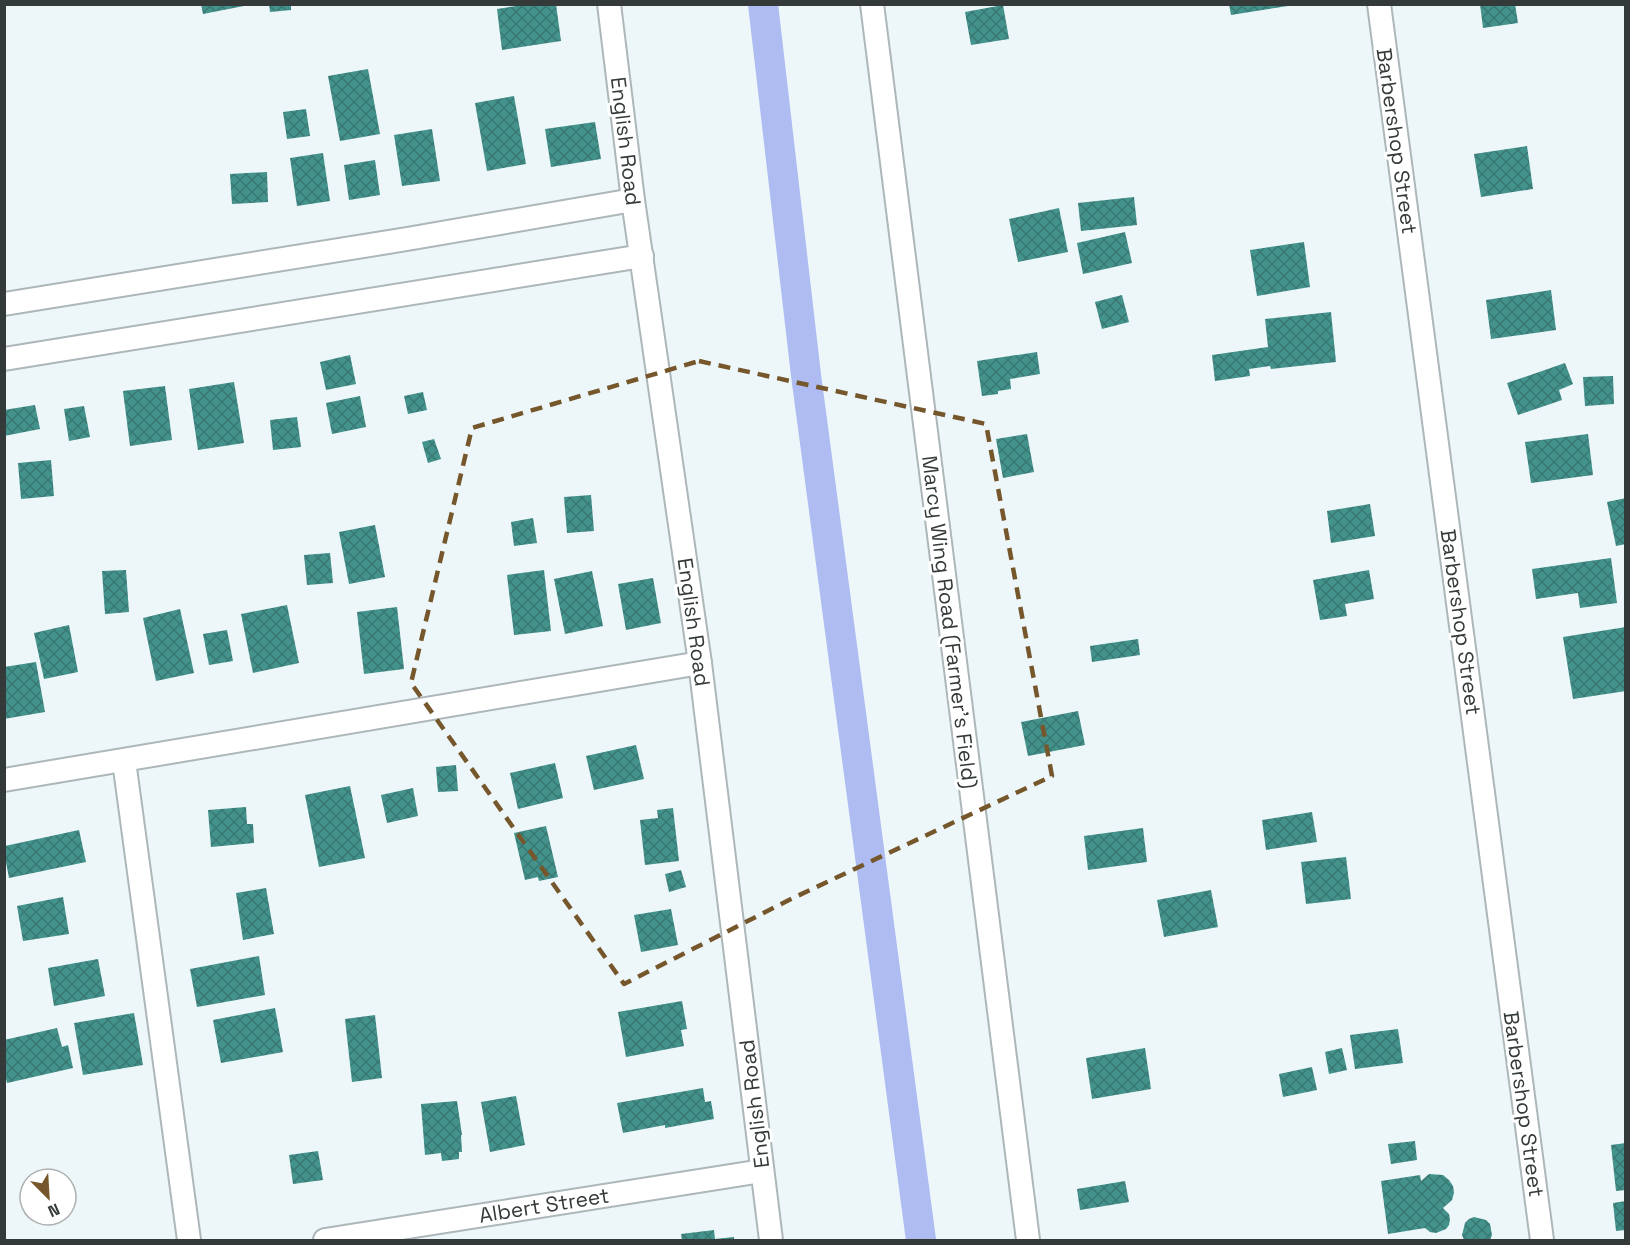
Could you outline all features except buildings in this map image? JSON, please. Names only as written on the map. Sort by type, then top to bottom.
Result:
[{"type":"street","name":"English Road","points":[[609,4],[633,200],[700,663],[771,1240]]},
{"type":"street","name":"Marcy Wing Road (Farmer's Field)","points":[[872,4],[1028,1240]]},
{"type":"street","name":"Barbershop Street","points":[[1379,4],[1542,1240]]},
{"type":"street","points":[[4,304],[633,200]]},
{"type":"street","points":[[4,359],[642,256]]},
{"type":"street","points":[[4,780],[700,663]]},
{"type":"street","points":[[124,760],[189,1240]]},
{"type":"street","name":"Albert Street","points":[[325,1240],[378,1236],[762,1171]]},
{"type":"highlighted area","points":[[699,361],[986,424],[1052,776],[791,899],[624,984],[411,683],[472,428]]},
{"type":"waterway","points":[[763,4],[806,375],[921,1240]]}]
